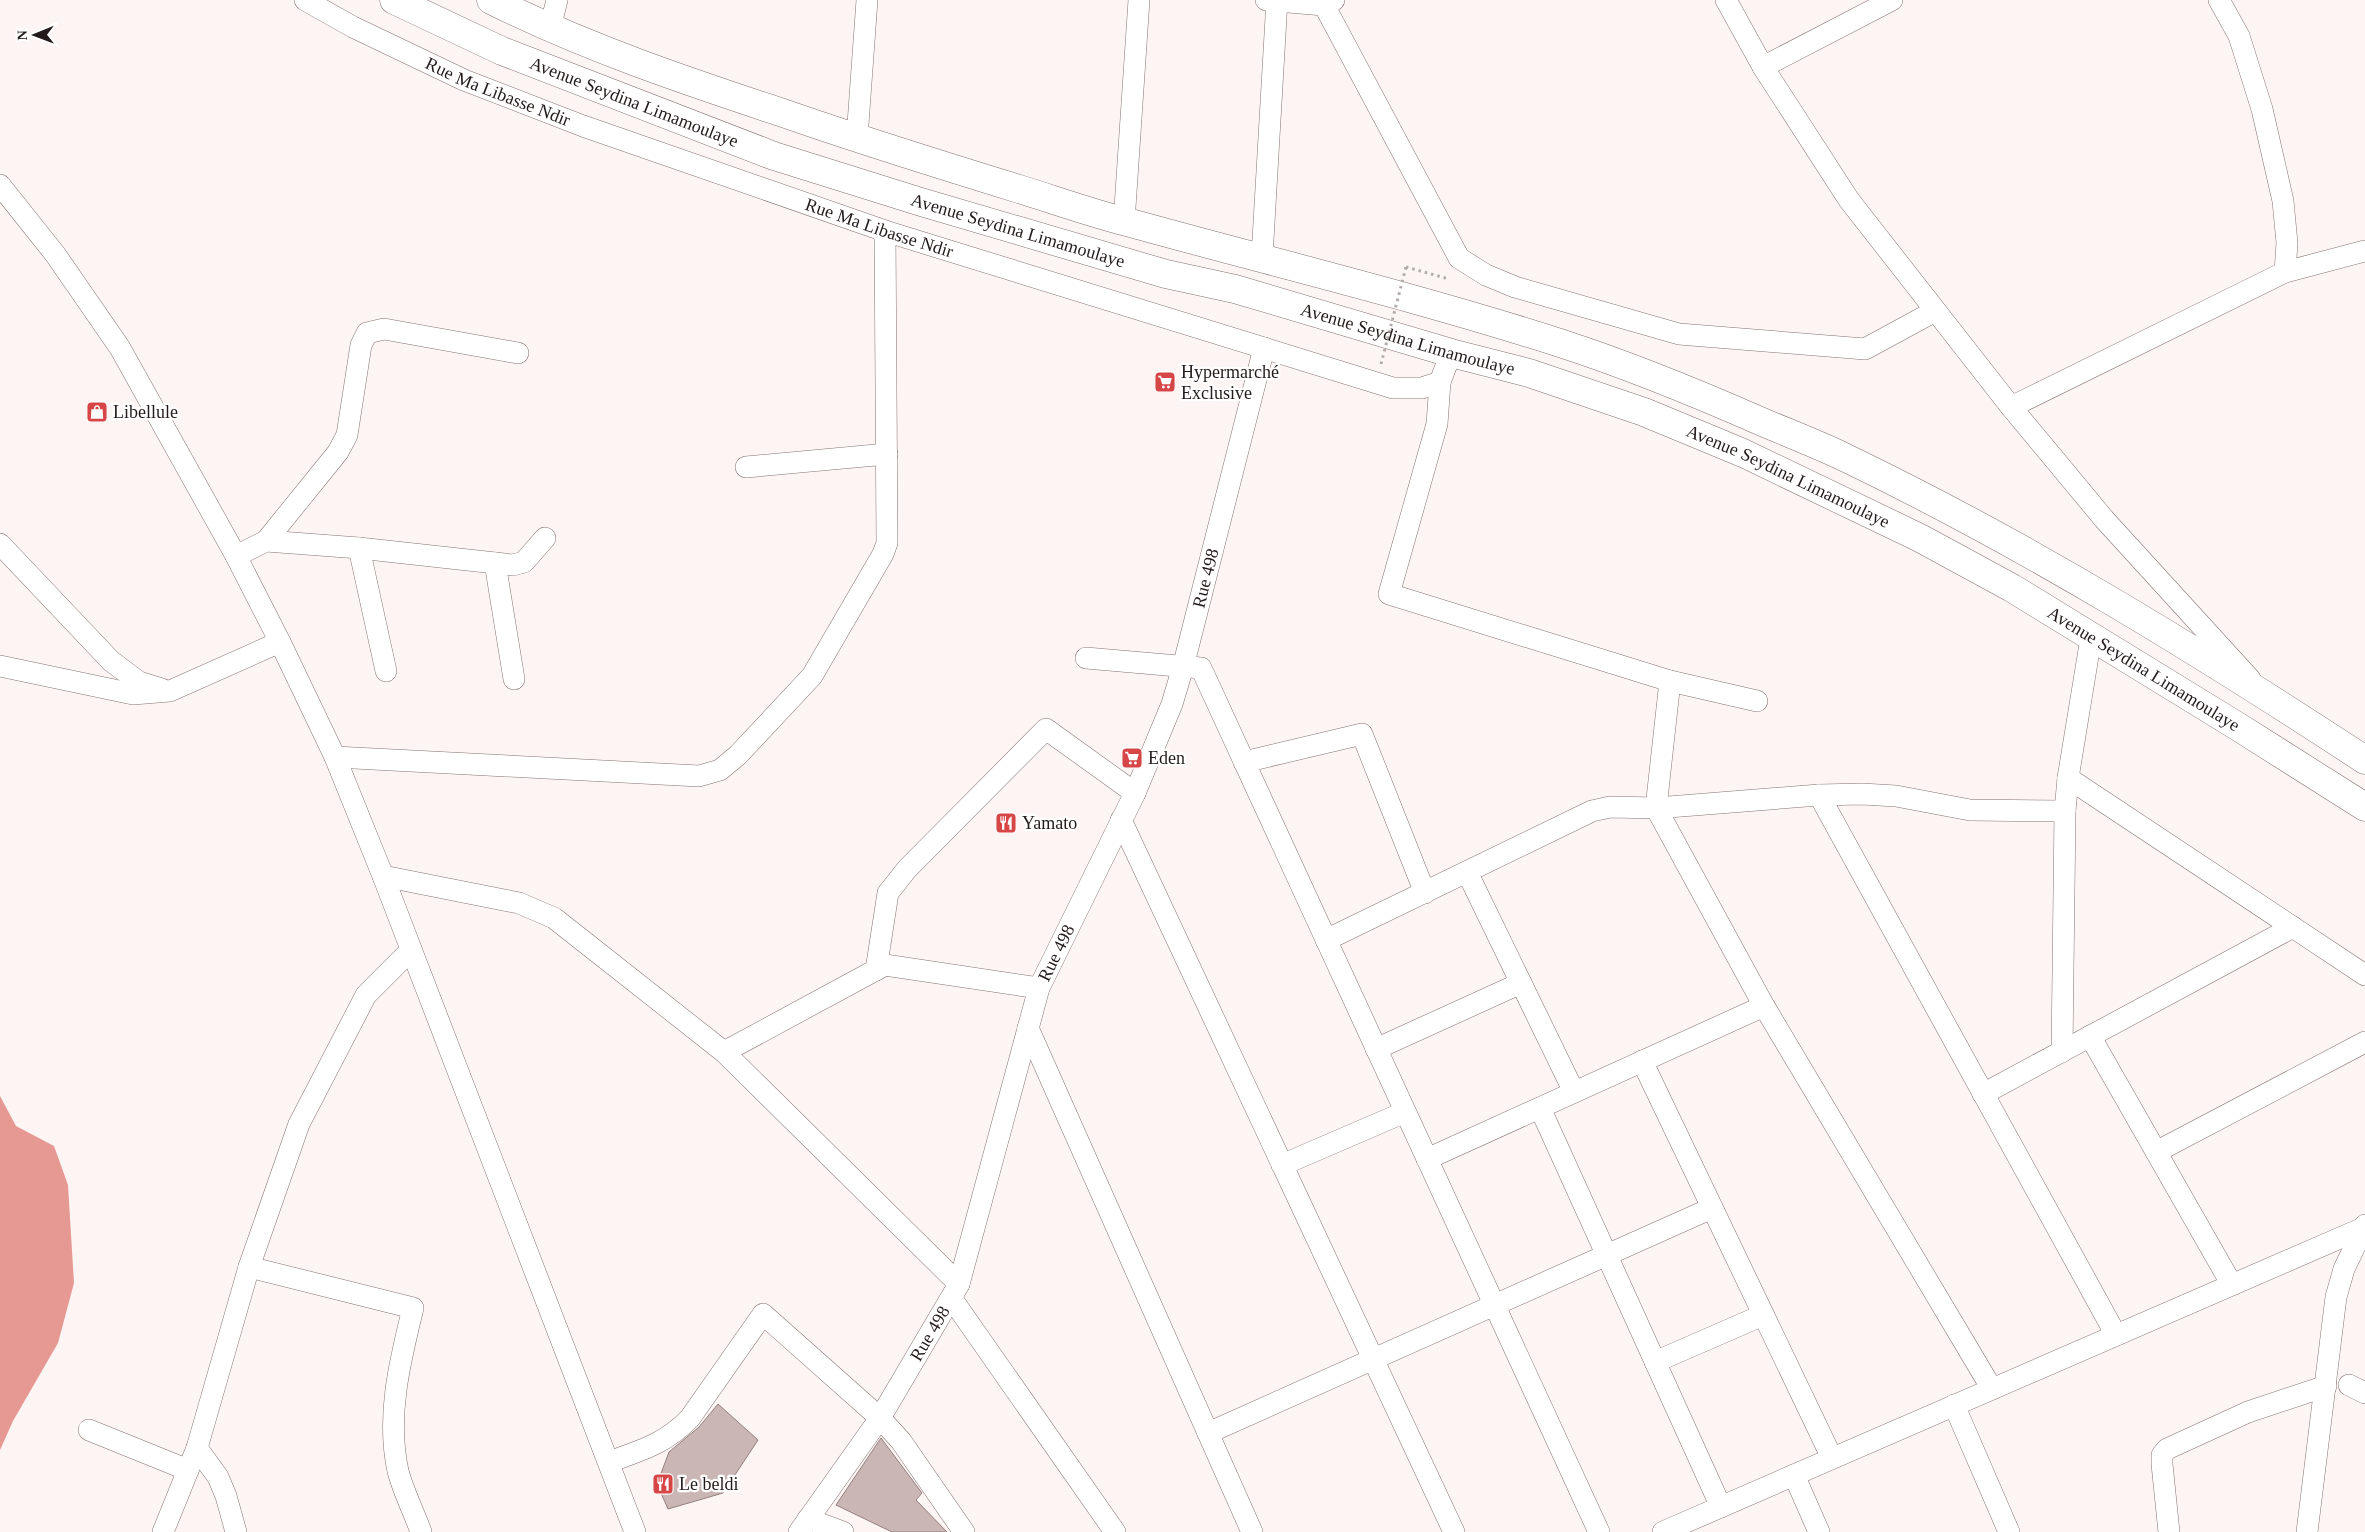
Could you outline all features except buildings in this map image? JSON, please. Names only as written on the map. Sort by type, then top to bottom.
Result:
[{"type":"highway","name":"Avenue Seydina Limamoulaye","points":[[394,0],[502,51],[774,156],[921,202],[1156,271],[1235,290],[1451,353],[1529,373],[1644,412],[1742,453],[1920,538],[2012,588],[2091,638],[2238,726],[2365,807]]},
{"type":"highway","points":[[497,1],[550,28],[735,97],[857,138],[1124,222],[1262,257],[1561,343],[1664,379],[1841,455],[1944,507],[2047,564],[2263,693],[2365,760]]},
{"type":"street","name":"Rue Ma Libasse Ndir","points":[[304,0],[353,27],[464,80],[520,104],[885,231],[1393,388],[1422,388],[1440,382]]},
{"type":"street","points":[[550,28],[557,0]]},
{"type":"street","points":[[857,138],[868,0]]},
{"type":"street","points":[[1124,222],[1139,0]]},
{"type":"street","points":[[1262,257],[1274,0],[1329,2],[1459,258],[1486,274],[1515,287],[1679,334],[1845,348],[1865,349],[1935,311]]},
{"type":"street","points":[[1726,0],[1763,67],[1849,200],[1935,311],[2104,520],[2263,693]]},
{"type":"street","points":[[1763,67],[1892,0]]},
{"type":"street","points":[[2219,0],[2239,36],[2262,109],[2283,201],[2287,243],[2285,272]]},
{"type":"street","points":[[0,184],[55,254],[120,348],[236,556],[335,757],[383,876],[636,1532]]},
{"type":"street","points":[[335,757],[699,776],[720,770],[738,755],[812,676],[883,554],[888,532],[885,231]]},
{"type":"street","points":[[2011,407],[2285,272],[2365,251]]},
{"type":"street","points":[[236,556],[266,541],[338,452],[347,435],[361,345],[367,333],[384,329],[518,353]]},
{"type":"street","name":"Rue 498","points":[[804,1525],[880,1418],[956,1292],[1039,988],[1134,793],[1172,704],[1264,348]]},
{"type":"street","points":[[1451,353],[1440,382],[1438,424],[1389,594],[1670,680],[1756,701]]},
{"type":"street","points":[[746,467],[887,454]]},
{"type":"street","points":[[266,541],[359,548],[513,565],[524,562],[545,538]]},
{"type":"street","points":[[0,544],[111,661],[139,682],[170,691]]},
{"type":"street","points":[[359,548],[386,671]]},
{"type":"street","points":[[495,563],[514,678]]},
{"type":"street","points":[[0,567],[26,572]]},
{"type":"street","points":[[2062,1052],[2064,811],[2091,638]]},
{"type":"street","points":[[0,666],[133,694],[170,691],[280,642]]},
{"type":"street","points":[[1086,658],[1200,668],[1599,1532]]},
{"type":"street","points":[[1670,680],[1656,808],[1764,1006],[1992,1389]]},
{"type":"street","points":[[876,970],[888,893],[907,869],[1046,729],[1134,793]]},
{"type":"street","points":[[1244,762],[1362,734],[1425,893]]},
{"type":"street","points":[[2068,778],[2365,975]]},
{"type":"street","points":[[1326,940],[1592,811],[1610,807],[1656,808],[1819,795],[1896,796],[1970,810],[2064,811]]},
{"type":"street","points":[[1819,795],[2116,1335]]},
{"type":"street","points":[[1121,820],[1454,1532]]},
{"type":"street","points":[[1467,872],[1574,1092]]},
{"type":"street","points":[[383,876],[519,903],[554,918],[724,1052],[956,1292],[1116,1532]]},
{"type":"street","points":[[1983,1094],[2293,927]]},
{"type":"street","points":[[163,1532],[197,1448],[249,1267],[299,1124],[366,995],[411,950]]},
{"type":"street","points":[[724,1052],[885,965],[1039,988]]},
{"type":"street","points":[[1376,1049],[1521,984]]},
{"type":"street","points":[[1427,1159],[1764,1006]]},
{"type":"street","points":[[1028,1028],[1252,1532]]},
{"type":"street","points":[[2090,1036],[2232,1285]]},
{"type":"street","points":[[2156,1152],[2365,1042]]},
{"type":"street","points":[[1642,1061],[1832,1458]]},
{"type":"street","points":[[1540,1108],[1721,1507]]},
{"type":"street","points":[[1282,1165],[1405,1112]]},
{"type":"street","points":[[1208,1433],[1712,1208]]},
{"type":"street","points":[[1663,1532],[1686,1527],[1721,1507],[2364,1227]]},
{"type":"street","points":[[2307,1532],[2336,1297],[2344,1269],[2364,1227]]},
{"type":"street","points":[[249,1267],[413,1308],[396,1378],[394,1445],[399,1472],[421,1532]]},
{"type":"street","points":[[609,1462],[657,1445],[676,1432],[690,1418],[763,1314],[880,1418],[901,1441],[964,1532]]},
{"type":"street","points":[[1655,1362],[1763,1315]]},
{"type":"street","points":[[2169,1532],[2162,1464],[2162,1455],[2167,1449],[2248,1412],[2326,1386]]},
{"type":"street","points":[[1954,1405],[2009,1532]]},
{"type":"street","points":[[89,1430],[188,1470]]},
{"type":"street","points":[[197,1448],[218,1477],[226,1496],[236,1532]]},
{"type":"street","points":[[1794,1475],[1819,1532]]},
{"type":"street","points":[[804,1525],[843,1532]]},
{"type":"path","points":[[1381,364],[1406,267],[1454,281]]},
{"type":"shaded area","points":[[0,1096],[16,1126],[54,1146],[68,1185],[74,1283],[58,1343],[13,1421],[0,1450]]},
{"type":"place","name":"Hypermarché Exclusive","points":[[1165,382]]},
{"type":"place","name":"Libellule","points":[[97,412]]},
{"type":"place","name":"Eden","points":[[1132,758]]},
{"type":"place","name":"Yamato","points":[[1006,823]]},
{"type":"place","name":"Le beldi","points":[[663,1484]]}]
